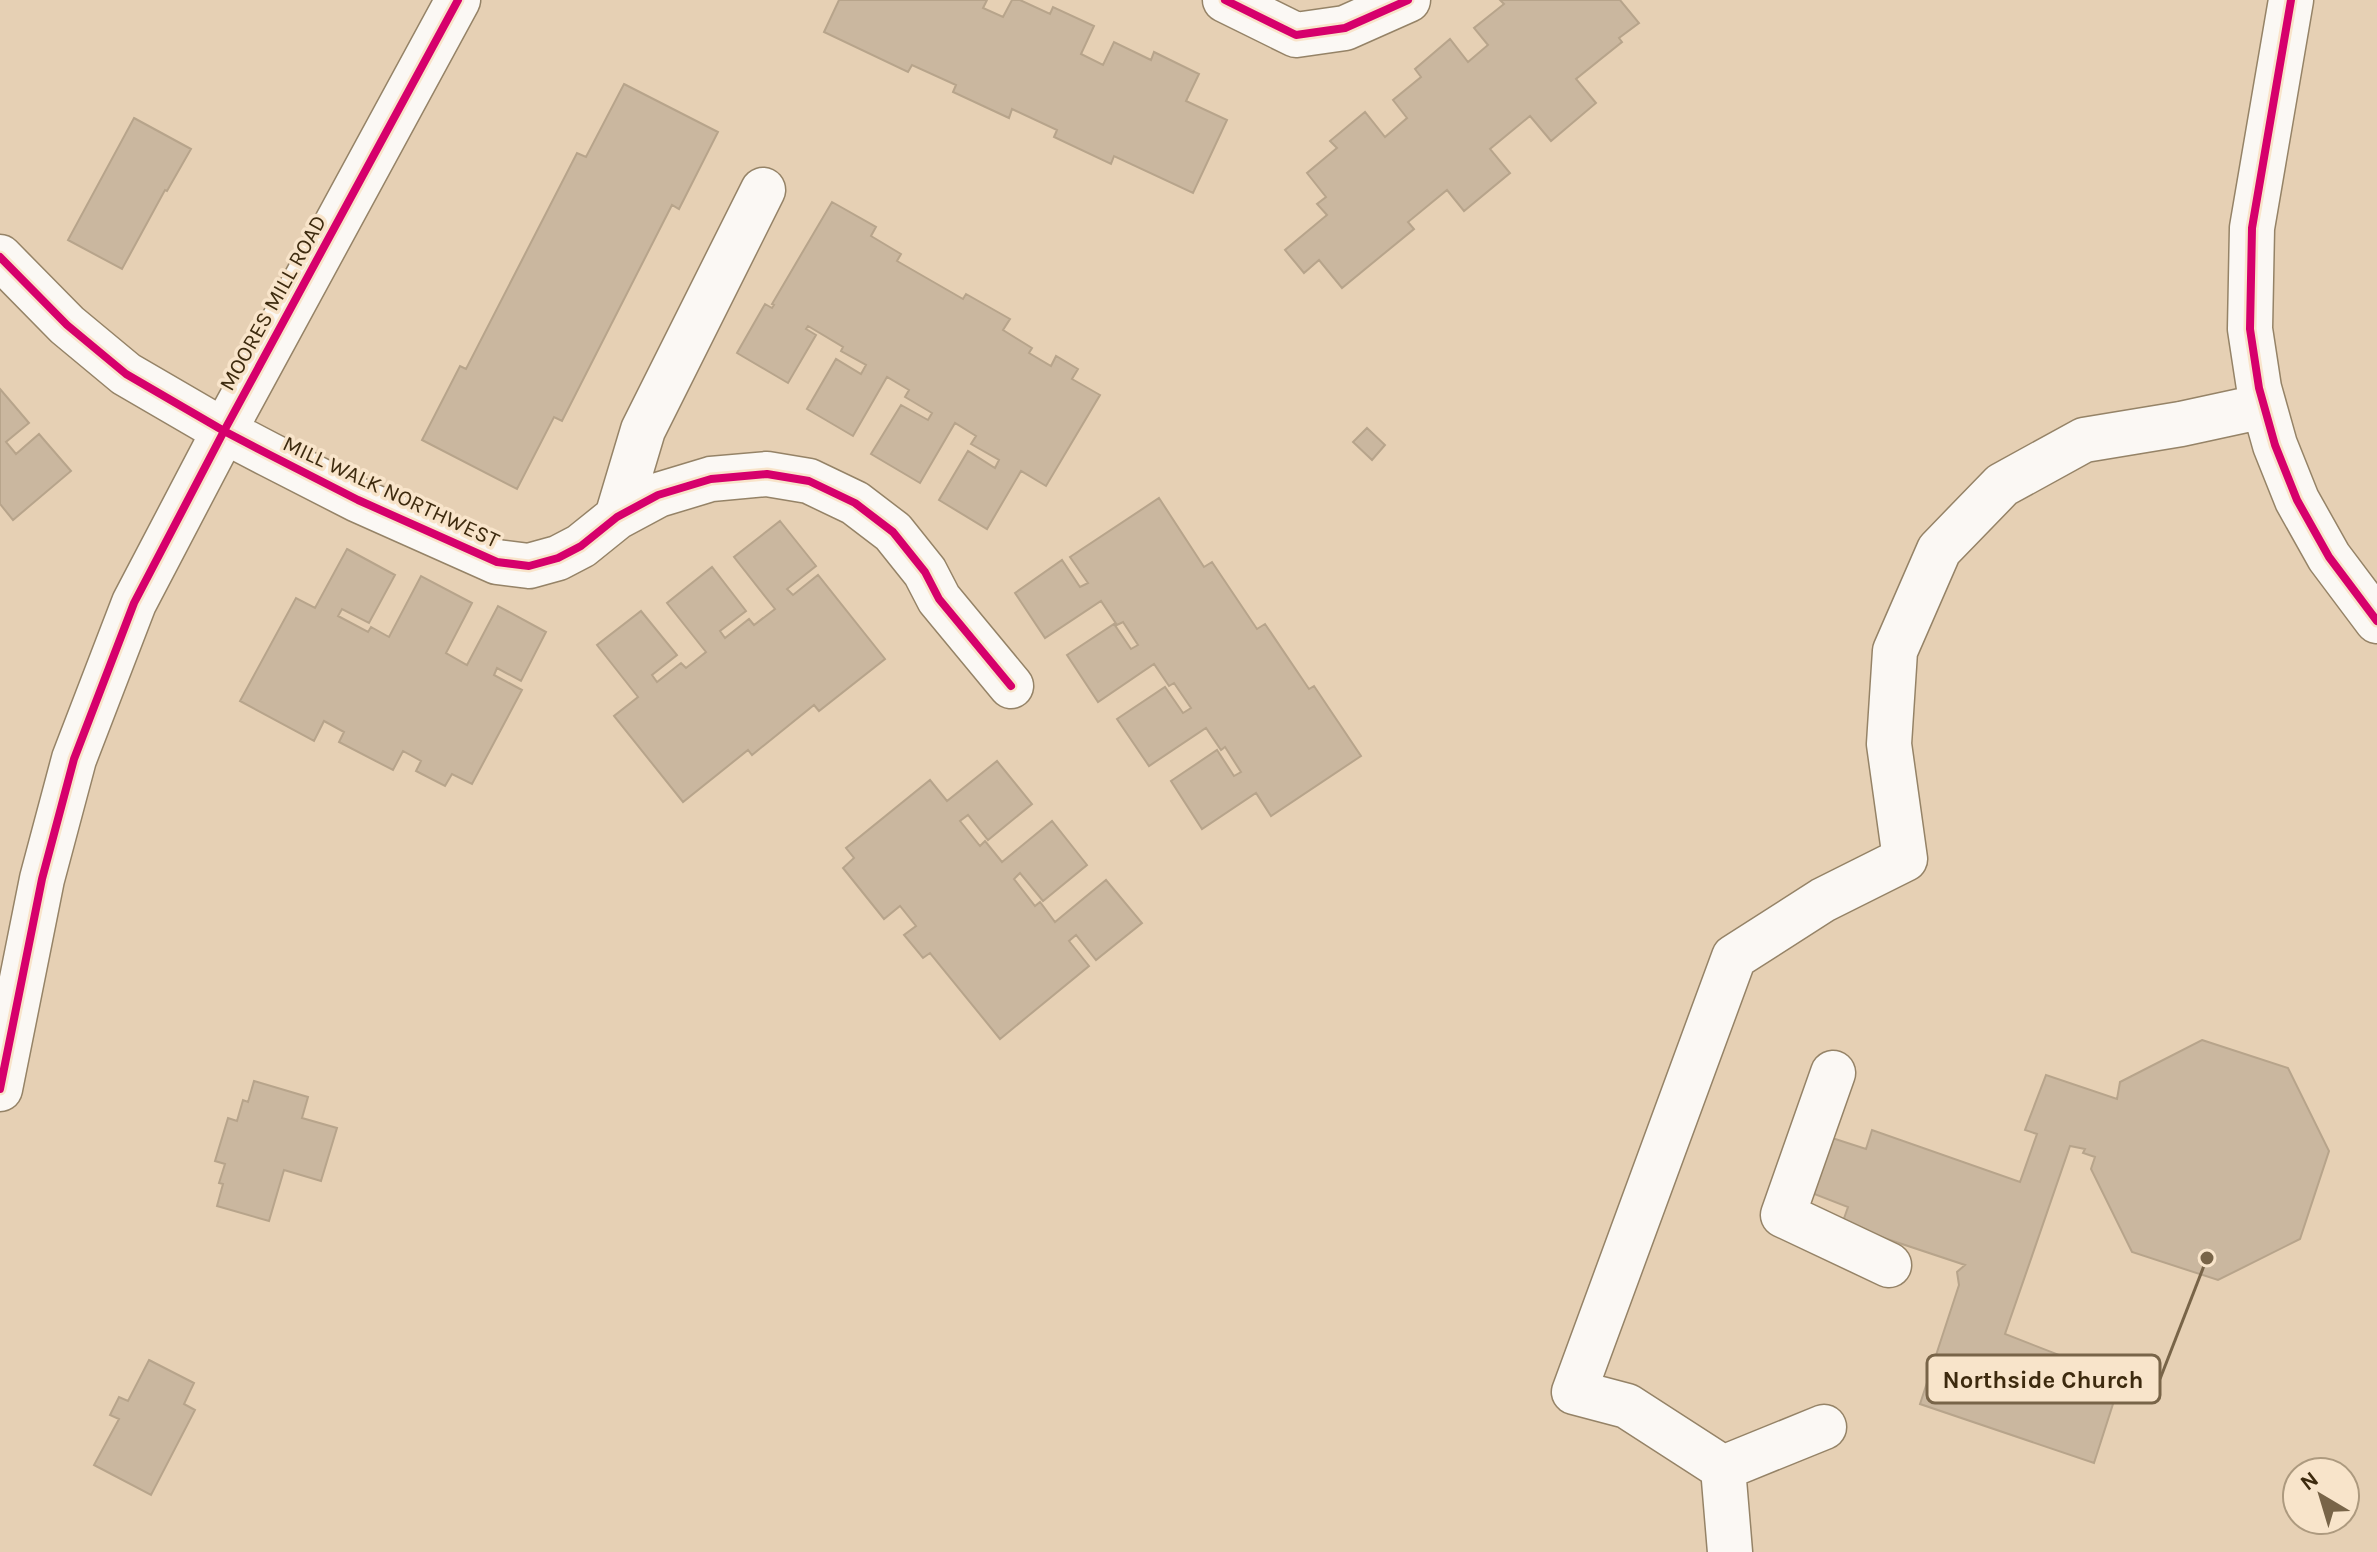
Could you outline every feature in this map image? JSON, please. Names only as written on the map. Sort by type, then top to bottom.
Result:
[{"type":"street","name":"MOORES MILL ROAD","points":[[0,1089],[42,879],[74,759],[134,603],[458,0]]},
{"type":"street","points":[[1225,0],[1296,35],[1345,28],[1408,0]]},
{"type":"street","points":[[2291,0],[2252,228],[2250,329],[2264,406],[2275,445],[2297,500],[2329,557],[2377,621]]},
{"type":"street","points":[[617,517],[643,430],[763,190]]},
{"type":"street","name":"MILL WALK NORTHWEST","points":[[0,257],[67,325],[126,374],[224,431],[358,500],[497,562],[529,566],[558,558],[581,546],[617,517],[658,495],[711,479],[767,474],[809,481],[855,503],[893,532],[925,572],[939,599],[1011,686]]},
{"type":"street","points":[[1723,1468],[1627,1406],[1574,1392],[1734,957],[1823,900],[1905,859],[1889,744],[1895,651],[1939,550],[2002,485],[2084,440],[2264,406]]},
{"type":"street","points":[[1833,1073],[1783,1215],[1889,1265]]},
{"type":"street","points":[[1723,1468],[1824,1427]]},
{"type":"street","points":[[1723,1468],[1730,1552]]},
{"type":"building","points":[[839,0],[987,0],[983,8],[1003,17],[1012,0],[1020,0],[1050,14],[1053,7],[1094,26],[1081,54],[1103,65],[1114,42],[1151,60],[1154,52],[1199,74],[1186,101],[1227,120],[1193,193],[1114,156],[1111,164],[1054,137],[1057,130],[1012,109],[1009,118],[953,92],[956,85],[912,65],[908,72],[824,32]]},
{"type":"building","points":[[1500,0],[1620,0],[1639,23],[1619,38],[1622,42],[1576,79],[1596,103],[1551,141],[1530,116],[1490,149],[1510,173],[1464,211],[1447,190],[1408,222],[1414,229],[1342,288],[1319,260],[1304,273],[1285,250],[1327,215],[1317,204],[1326,197],[1307,173],[1337,148],[1330,141],[1365,112],[1385,137],[1407,118],[1393,100],[1421,77],[1415,69],[1450,39],[1468,62],[1488,45],[1474,28],[1504,4]]},
{"type":"building","points":[[624,84],[718,132],[679,209],[672,205],[562,421],[554,417],[517,489],[422,440],[460,366],[466,369],[577,153],[586,157]]},
{"type":"building","points":[[134,118],[191,149],[122,269],[68,240]]},
{"type":"building","points":[[832,202],[876,227],[871,236],[901,254],[897,261],[963,299],[966,294],[1010,319],[1003,330],[1032,348],[1029,353],[1051,366],[1056,356],[1078,369],[1072,379],[1100,395],[1046,486],[1021,471],[987,529],[939,500],[968,451],[995,468],[999,460],[971,444],[976,436],[955,423],[920,483],[871,454],[901,405],[928,420],[932,413],[905,397],[909,390],[887,377],[853,436],[807,409],[836,359],[861,374],[866,365],[841,351],[843,347],[808,326],[806,329],[816,335],[788,383],[737,353],[765,304],[772,308],[774,305]]},
{"type":"building","points":[[0,389],[29,423],[6,442],[16,454],[39,434],[71,471],[13,520],[0,504]]},
{"type":"building","points":[[1367,428],[1385,445],[1372,460],[1353,442]]},
{"type":"building","points":[[1159,498],[1204,567],[1212,562],[1257,629],[1265,624],[1309,689],[1314,686],[1361,756],[1271,816],[1256,793],[1202,829],[1171,781],[1217,750],[1234,776],[1241,772],[1225,747],[1221,750],[1206,728],[1149,766],[1117,719],[1165,687],[1183,713],[1191,708],[1174,683],[1169,686],[1154,664],[1098,702],[1067,655],[1114,624],[1131,649],[1138,645],[1123,622],[1117,625],[1101,601],[1045,638],[1015,593],[1062,560],[1080,587],[1088,583],[1070,557]]},
{"type":"building","points":[[780,521],[816,566],[787,589],[793,595],[818,575],[885,659],[819,711],[814,705],[752,755],[748,750],[683,802],[614,716],[638,697],[597,645],[641,611],[677,655],[652,675],[657,682],[681,663],[686,668],[706,652],[667,603],[712,567],[746,611],[720,631],[725,638],[749,619],[754,625],[775,609],[734,557]]},
{"type":"building","points":[[347,549],[395,575],[369,623],[342,609],[338,616],[368,632],[371,627],[389,637],[421,576],[472,603],[446,653],[467,665],[498,606],[546,632],[521,681],[497,668],[494,675],[522,690],[472,784],[452,774],[445,786],[416,771],[421,761],[403,751],[393,770],[339,742],[344,732],[324,721],[314,741],[240,701],[296,598],[315,608]]},
{"type":"building","points":[[997,761],[1032,804],[988,840],[968,815],[960,821],[980,846],[985,841],[1002,862],[1052,821],[1087,865],[1043,901],[1020,873],[1014,879],[1035,906],[1040,902],[1055,922],[1106,880],[1142,923],[1096,960],[1076,935],[1069,941],[1089,966],[1000,1039],[930,953],[923,958],[904,935],[916,926],[900,906],[884,919],[843,868],[854,858],[846,848],[930,780],[947,801]]},
{"type":"building","points":[[2202,1040],[2288,1068],[2329,1151],[2300,1239],[2218,1280],[2132,1252],[2091,1169],[2095,1157],[2083,1153],[2085,1149],[2070,1146],[2005,1334],[2121,1379],[2094,1463],[1920,1404],[1959,1285],[1957,1272],[1965,1265],[1842,1224],[1848,1207],[1804,1190],[1823,1135],[1866,1149],[1872,1130],[2020,1182],[2037,1134],[2025,1130],[2046,1075],[2117,1099],[2120,1082]]},
{"type":"building","points":[[254,1081],[308,1097],[302,1118],[337,1128],[321,1181],[284,1170],[269,1221],[217,1206],[225,1164],[215,1161],[228,1118],[237,1121],[243,1100],[248,1102]]},
{"type":"building","points":[[149,1360],[194,1383],[184,1404],[195,1410],[151,1495],[94,1465],[119,1419],[110,1415],[119,1397],[128,1401]]},
{"type":"cycle path","points":[[0,1089],[42,879],[74,759],[134,603],[458,0]]},
{"type":"cycle path","points":[[1225,0],[1296,35],[1345,28],[1408,0]]},
{"type":"cycle path","points":[[2291,0],[2252,228],[2250,329],[2259,388],[2275,445],[2297,500],[2329,557],[2377,621]]},
{"type":"cycle path","points":[[0,257],[67,325],[126,374],[224,431],[358,500],[497,562],[529,566],[558,558],[581,546],[617,517],[658,495],[711,479],[767,474],[809,481],[855,503],[893,532],[925,572],[939,599],[1011,686]]},
{"type":"place","name":"Northside Church","points":[[2207,1258]]}]
